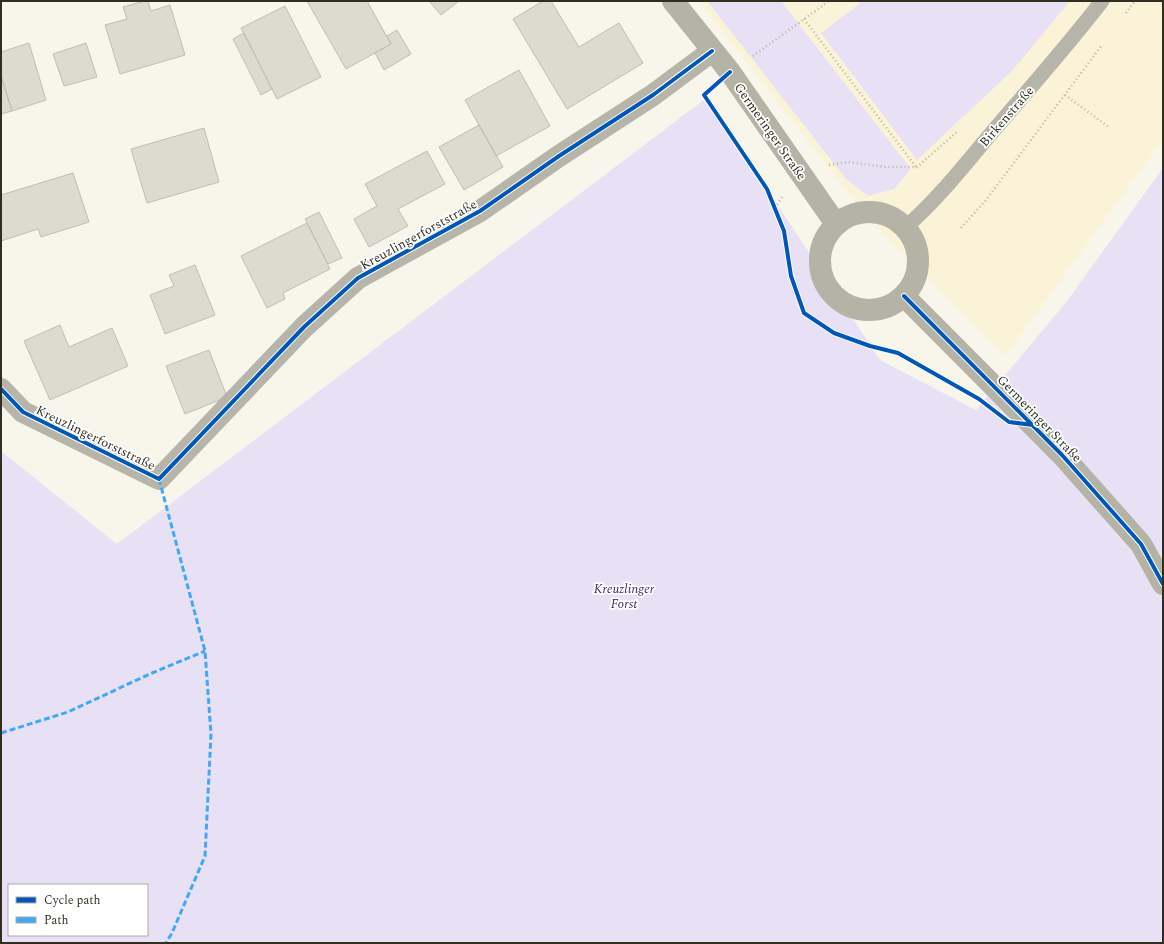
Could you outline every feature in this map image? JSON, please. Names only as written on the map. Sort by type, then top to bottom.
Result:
[{"type":"street","name":"Germeringer Straße","points":[[674,1],[730,72],[836,224]]},
{"type":"street","name":"Kreuzlingerforststraße","points":[[1,389],[23,412],[159,479],[304,327],[358,278],[480,211],[559,156],[654,95],[712,50]]},
{"type":"street","points":[[864,212],[879,212],[894,217],[906,226],[914,239],[918,254],[918,269],[913,284],[904,296],[891,305],[876,310],[860,309],[846,304],[833,295],[824,282],[820,266],[821,250],[826,236],[836,224],[849,215],[864,212]]},
{"type":"street","name":"Germeringer Straße","points":[[904,296],[1062,455],[1141,544],[1163,584]]},
{"type":"lane","name":"Birkenstraße","points":[[906,226],[923,211],[956,175],[1080,30],[1102,1]]},
{"type":"path","points":[[730,72],[829,1]]},
{"type":"path","points":[[1126,14],[1135,1]]},
{"type":"path","points":[[804,19],[917,167]]},
{"type":"path","points":[[961,228],[986,200],[1102,45]]},
{"type":"path","points":[[1065,95],[1110,128]]},
{"type":"path","points":[[775,208],[783,195],[818,166],[848,162],[886,167],[917,167],[961,127]]},
{"type":"path","points":[[772,202],[777,214]]},
{"type":"shaded area","points":[[699,1],[1163,1],[1163,140],[1005,356],[868,218]]},
{"type":"green space","points":[[707,1],[781,1],[911,169],[894,189],[868,196],[846,179]]},
{"type":"green space","points":[[863,1],[1070,1],[1012,71],[917,160],[821,33]]},
{"type":"green space","name":"Kreuzlinger Forst","points":[[709,96],[767,189],[880,360],[976,410],[1067,301],[1163,168],[1163,943],[1,943],[1,451],[117,544]]},
{"type":"building","points":[[148,1],[151,11],[170,5],[185,55],[120,74],[105,25],[127,19],[123,7]]},
{"type":"building","points":[[307,1],[367,1],[391,44],[346,69]]},
{"type":"building","points":[[429,1],[459,1],[441,15]]},
{"type":"building","points":[[543,1],[551,1],[579,47],[619,23],[643,63],[567,109],[513,19]]},
{"type":"building","points":[[285,6],[321,77],[277,99],[241,28]]},
{"type":"building","points":[[397,30],[411,54],[384,70],[375,53],[391,44],[387,36]]},
{"type":"building","points":[[244,33],[272,89],[261,95],[233,39]]},
{"type":"building","points":[[29,43],[46,100],[12,111],[1,76],[1,52]]},
{"type":"building","points":[[86,43],[97,77],[64,86],[53,54]]},
{"type":"building","points":[[519,70],[550,126],[496,156],[465,100]]},
{"type":"building","points":[[1,76],[12,111],[1,114]]},
{"type":"building","points":[[479,125],[503,167],[464,190],[439,147]]},
{"type":"building","points":[[204,128],[219,182],[147,203],[131,149]]},
{"type":"building","points":[[427,151],[445,184],[398,209],[408,226],[369,247],[354,219],[377,206],[365,184]]},
{"type":"building","points":[[73,173],[89,222],[41,237],[38,229],[1,241],[1,195]]},
{"type":"building","points":[[319,212],[342,258],[328,264],[305,219]]},
{"type":"building","points":[[307,223],[330,269],[283,293],[285,299],[267,308],[241,256]]},
{"type":"building","points":[[195,265],[215,315],[165,334],[150,295],[174,286],[169,275]]},
{"type":"building","points":[[60,325],[69,347],[112,328],[128,366],[50,400],[24,341]]},
{"type":"building","points":[[209,350],[227,397],[185,414],[166,366]]},
{"type":"marked path","points":[[159,479],[205,651],[211,734],[205,856],[172,933],[166,943]]},
{"type":"marked path","points":[[1,733],[68,712],[152,673],[205,651]]},
{"type":"cycle path","points":[[1,389],[23,412],[159,479],[304,327],[358,278],[480,211],[559,156],[653,95],[712,51]]},
{"type":"cycle path","points":[[730,72],[704,95],[767,189],[784,231],[791,276],[804,313],[834,333],[870,346],[898,353],[979,399],[1009,422],[1033,425]]},
{"type":"cycle path","points":[[904,296],[1062,455],[1141,544],[1163,584]]}]
